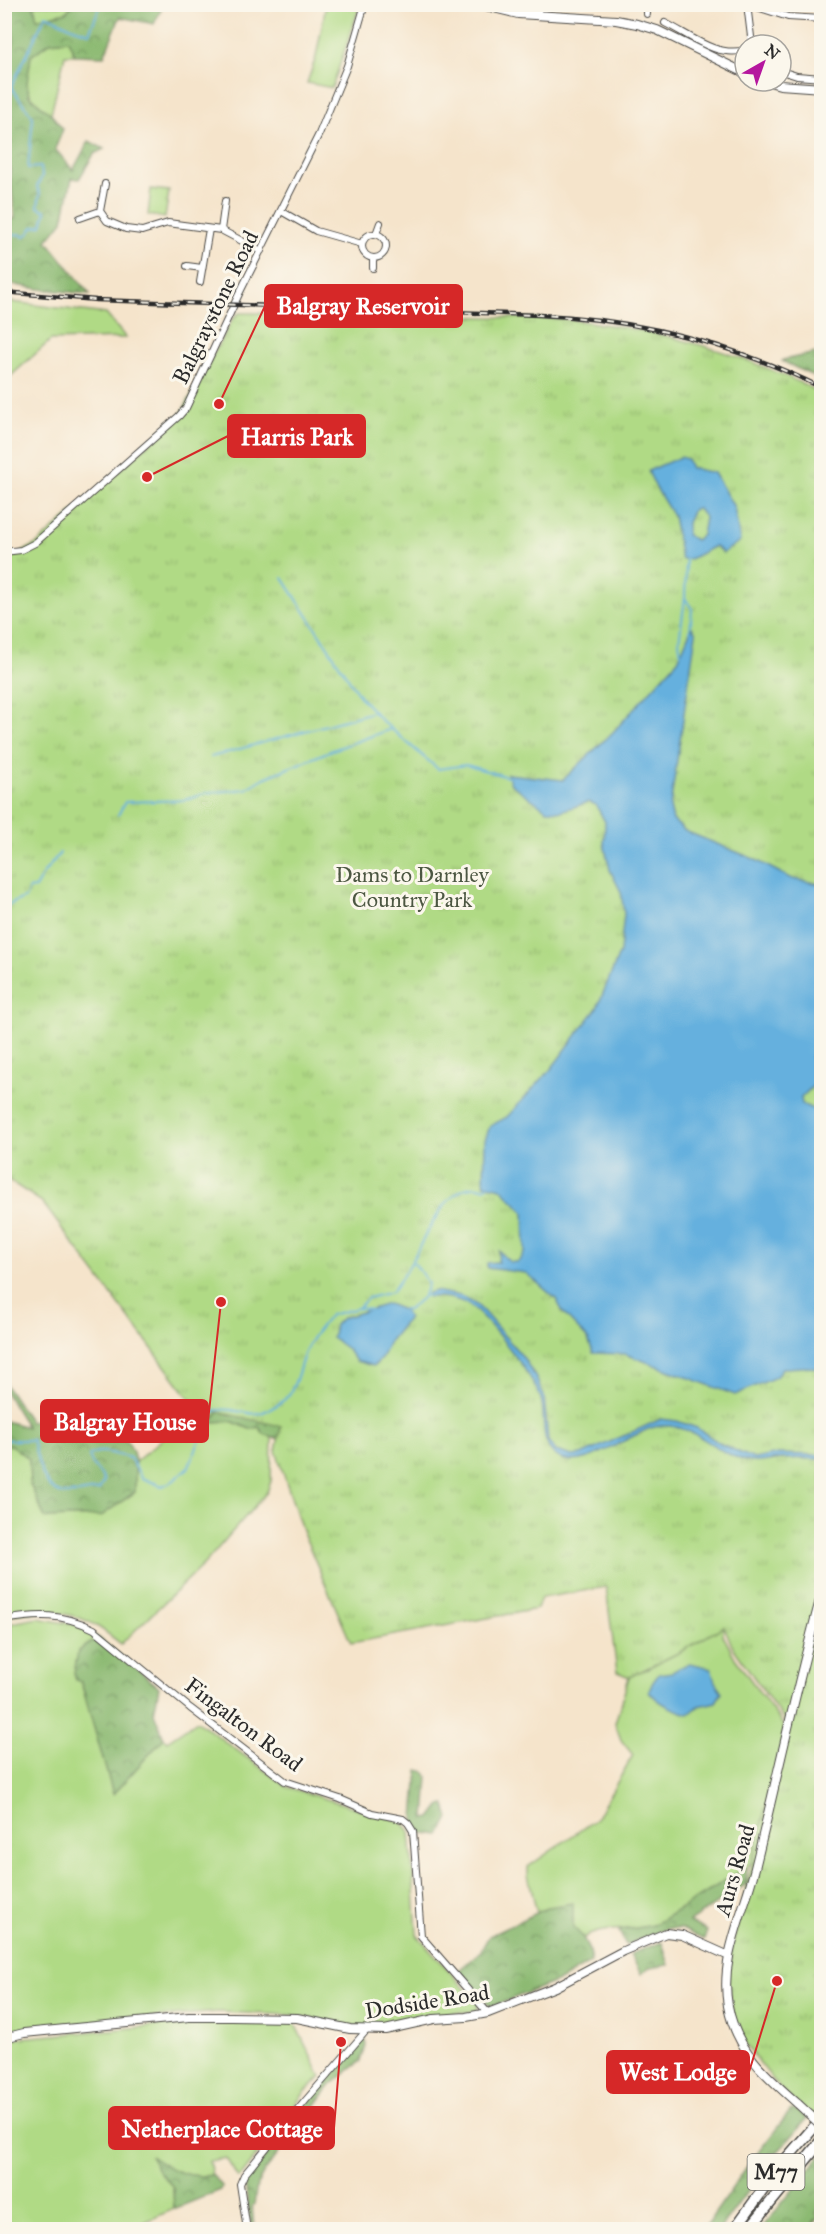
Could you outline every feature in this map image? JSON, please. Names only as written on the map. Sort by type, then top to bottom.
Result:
[{"type":"highway","name":"M77","points":[[734,2229],[774,2174],[822,2118]]},
{"type":"highway","name":"M77","points":[[748,2229],[822,2140]]},
{"type":"main road","points":[[477,4],[518,14],[616,20],[637,24],[657,30],[733,67]]},
{"type":"main road","points":[[793,86],[822,88]]},
{"type":"main road","name":"Aurs Road","points":[[822,1593],[755,1869],[729,1956],[726,1977],[730,2016],[740,2042],[764,2074],[822,2126]]},
{"type":"main road","name":"Dodside Road","points":[[4,2038],[24,2033],[189,2017],[297,2018],[366,2031],[403,2027],[434,2019],[488,2013],[555,1987],[613,1956],[666,1933],[682,1935],[729,1956]]},
{"type":"street","name":"Balgraystone Road","points":[[4,552],[21,550],[35,543],[183,413],[336,96],[365,4]]},
{"type":"street","points":[[537,15],[540,4]]},
{"type":"street","points":[[647,4],[647,14]]},
{"type":"street","points":[[751,33],[747,4],[788,17],[822,19]]},
{"type":"street","points":[[665,23],[676,24],[721,51],[733,52]]},
{"type":"street","points":[[793,75],[822,78]]},
{"type":"street","points":[[105,184],[100,211],[107,221],[126,229],[142,231],[168,222],[221,230],[261,251]]},
{"type":"street","points":[[221,230],[225,201]]},
{"type":"street","points":[[80,218],[100,211]]},
{"type":"street","points":[[281,211],[316,231],[362,244]]},
{"type":"street","points":[[376,234],[380,223]]},
{"type":"street","points":[[200,282],[209,229]]},
{"type":"street","points":[[376,234],[385,242],[385,249],[381,256],[373,258],[366,255],[362,244],[369,235],[376,234]]},
{"type":"street","points":[[373,258],[373,268]]},
{"type":"street","points":[[187,266],[202,268]]},
{"type":"street","name":"Fingalton Road","points":[[4,1620],[51,1615],[87,1626],[285,1781],[340,1799],[372,1814],[403,1819],[408,1823],[412,1831],[421,1936],[488,2013]]},
{"type":"street","points":[[248,2229],[240,2184],[244,2175],[366,2031]]},
{"type":"green space","points":[[152,4],[162,8],[154,24],[120,17],[104,56],[75,55],[68,40],[50,42],[31,56],[27,83],[29,96],[51,114],[63,129],[55,149],[73,170],[89,141],[104,149],[94,154],[79,179],[72,178],[63,221],[47,241],[90,294],[5,283],[5,218],[15,219],[8,156],[4,153],[5,70],[14,41],[8,13],[11,5],[34,5],[37,19],[67,12],[71,5]]},
{"type":"green space","points":[[34,5],[71,5],[67,12],[36,19]]},
{"type":"green space","points":[[326,5],[360,5],[332,88],[307,83],[316,57]]},
{"type":"green space","points":[[68,40],[75,55],[65,55],[51,114],[30,95],[28,90],[31,56],[50,42]]},
{"type":"green space","points":[[151,189],[169,191],[165,218],[148,215]]},
{"type":"green space","points":[[4,301],[106,314],[126,338],[51,340],[5,381]]},
{"type":"green space","name":"Dams to Darnley Country Park","points":[[239,313],[328,313],[329,318],[360,319],[360,314],[563,319],[597,323],[663,335],[728,354],[791,378],[821,393],[822,2096],[818,2100],[816,2120],[781,2090],[736,2032],[726,1972],[786,1723],[732,1646],[724,1626],[682,1651],[629,1677],[617,1672],[606,1587],[541,1598],[537,1609],[351,1643],[302,1530],[276,1451],[281,1426],[200,1408],[186,1394],[42,1202],[5,1178],[5,555],[17,555],[38,543],[179,417],[233,319]]},
{"type":"green space","points":[[821,352],[821,380],[782,361],[783,360]]},
{"type":"green space","points":[[5,1384],[30,1422],[35,1421],[55,1429],[112,1427],[132,1449],[135,1463],[135,1492],[101,1516],[45,1518],[30,1484],[29,1459],[11,1445],[5,1446],[5,1421],[27,1427],[5,1392]]},
{"type":"green space","points":[[213,1410],[219,1412],[210,1422],[231,1421],[250,1429],[259,1427],[264,1434],[272,1437],[271,1481],[267,1492],[206,1562],[121,1644],[95,1625],[73,1616],[39,1612],[5,1617],[5,1446],[11,1445],[29,1459],[30,1484],[45,1518],[101,1516],[135,1492],[135,1462],[192,1414],[205,1420]]},
{"type":"green space","points":[[219,1412],[297,1420],[276,1451],[279,1439],[264,1434],[259,1427],[250,1429],[231,1421],[210,1422]]},
{"type":"green space","points":[[38,1618],[76,1625],[99,1638],[78,1651],[81,1682],[113,1793],[164,1738],[167,1741],[197,1721],[287,1787],[402,1822],[410,1831],[417,1935],[478,2003],[477,2011],[433,2014],[393,2027],[362,2028],[292,2015],[218,2012],[15,2030],[5,2034],[5,1644],[10,1641],[11,1623]]},
{"type":"green space","points":[[724,1625],[723,1635],[735,1658],[784,1728],[752,1862],[691,1905],[648,1927],[609,1930],[584,1938],[549,1907],[537,1913],[528,1867],[596,1819],[633,1755],[621,1740],[615,1723],[629,1677],[682,1651]]},
{"type":"green space","points":[[99,1638],[159,1687],[154,1713],[164,1738],[113,1794],[81,1682],[76,1680],[74,1674],[78,1651]]},
{"type":"green space","points":[[418,1770],[426,1772],[428,1777],[425,1819],[431,1818],[440,1806],[445,1805],[449,1818],[440,1835],[415,1832]]},
{"type":"green space","points":[[747,1867],[746,1884],[689,1922],[707,1931],[704,1940],[682,1929],[668,1928],[626,1945],[619,1931],[654,1925]]},
{"type":"green space","points":[[573,1903],[573,1927],[586,1943],[591,1962],[561,1980],[490,2007],[458,1971],[480,1952],[489,1936],[549,1907]]},
{"type":"green space","points":[[662,1942],[669,1965],[650,1968],[641,1974],[630,1954]]},
{"type":"green space","points":[[199,2022],[294,2022],[321,2077],[305,2092],[242,2175],[238,2178],[226,2158],[209,2161],[212,2175],[195,2176],[180,2172],[151,2157],[158,2170],[173,2187],[174,2209],[129,2229],[5,2230],[5,2043],[12,2039]]},
{"type":"green space","points":[[365,2038],[366,2046],[361,2061],[331,2085],[265,2170],[257,2185],[252,2206],[254,2229],[251,2229],[245,2182],[311,2099]]},
{"type":"green space","points":[[791,2110],[798,2111],[807,2119],[767,2164],[720,2229],[704,2229],[746,2168]]},
{"type":"green space","points":[[821,2155],[821,2206],[816,2213],[819,2217],[809,2229],[761,2229]]},
{"type":"green space","points":[[150,2156],[180,2172],[195,2176],[212,2175],[222,2186],[221,2190],[174,2209],[173,2187],[158,2170]]},
{"type":"water","points":[[680,457],[687,459],[691,468],[714,473],[734,507],[740,541],[723,553],[715,546],[690,559],[681,559],[673,516],[648,471]],"holes":[[[693,509],[698,509],[705,518],[702,535],[695,540],[687,535],[687,523]]]},
{"type":"water","points":[[692,627],[696,633],[670,807],[673,820],[685,831],[754,859],[792,879],[821,884],[822,1027],[812,1052],[819,1080],[801,1098],[802,1104],[821,1113],[821,1375],[820,1369],[815,1368],[782,1368],[776,1377],[735,1395],[625,1354],[593,1353],[588,1339],[564,1314],[556,1299],[526,1273],[487,1268],[487,1263],[498,1262],[499,1251],[510,1262],[518,1262],[525,1252],[524,1212],[501,1188],[484,1184],[485,1140],[490,1126],[507,1117],[551,1069],[597,1008],[620,952],[624,914],[621,892],[610,870],[604,844],[605,822],[596,805],[589,802],[561,811],[547,810],[511,784],[507,774],[563,780],[613,732],[678,660]]},
{"type":"water","points":[[435,1291],[461,1296],[477,1305],[523,1357],[544,1396],[548,1441],[556,1451],[572,1456],[581,1455],[661,1419],[677,1421],[697,1428],[721,1444],[754,1459],[778,1454],[821,1455],[821,1459],[756,1462],[742,1460],[685,1430],[673,1426],[660,1426],[593,1456],[579,1460],[566,1460],[550,1450],[545,1436],[541,1399],[537,1389],[508,1346],[473,1309],[456,1300],[429,1297],[428,1293]]},
{"type":"water","points":[[388,1304],[404,1310],[408,1318],[389,1342],[379,1361],[373,1366],[356,1361],[347,1349],[332,1338],[335,1325],[342,1318]]},
{"type":"water","points":[[689,1663],[711,1668],[715,1682],[722,1692],[716,1702],[699,1706],[689,1714],[667,1706],[649,1691],[659,1674],[672,1672]]},
{"type":"waterway","points":[[4,238],[20,234],[24,237],[33,227],[42,225],[46,211],[38,207],[40,193],[37,187],[42,176],[41,167],[28,168],[33,117],[11,87],[46,15],[89,33],[101,4]]},
{"type":"waterway","points":[[686,559],[685,598],[692,609],[690,631]]},
{"type":"waterway","points":[[283,578],[361,698],[382,721],[438,769],[466,765],[508,777]]},
{"type":"waterway","points":[[681,653],[679,642],[685,598]]},
{"type":"waterway","points":[[211,757],[373,712]]},
{"type":"waterway","points":[[118,815],[125,802],[184,800],[206,793],[246,789],[264,778],[391,729]]},
{"type":"waterway","points":[[4,907],[26,897],[29,889],[35,888],[60,853]]},
{"type":"waterway","points":[[411,1263],[439,1212],[449,1201],[459,1192],[471,1187],[488,1186]]},
{"type":"waterway","points":[[4,1440],[32,1440],[43,1476],[53,1490],[61,1493],[99,1490],[104,1481],[89,1456],[98,1452],[109,1452],[130,1458],[142,1478],[162,1486],[173,1481],[188,1468],[212,1412],[225,1409],[257,1413],[275,1407],[283,1401],[293,1387],[308,1345],[330,1315],[358,1308],[368,1298],[392,1292],[411,1263],[415,1264],[428,1283],[424,1296],[429,1295]]},
{"type":"waterway","points":[[404,1310],[408,1310],[423,1297]]},
{"type":"waterway","points":[[358,1308],[371,1310]]},
{"type":"railway","points":[[4,292],[96,300],[576,317],[685,336],[755,359],[822,388]]},
{"type":"place","name":"Balgray Reservoir","points":[[219,404]]},
{"type":"place","name":"Harris Park","points":[[147,477]]},
{"type":"place","name":"Balgray House","points":[[221,1302]]},
{"type":"place","name":"West Lodge","points":[[777,1981]]},
{"type":"place","name":"Netherplace Cottage","points":[[341,2042]]}]
